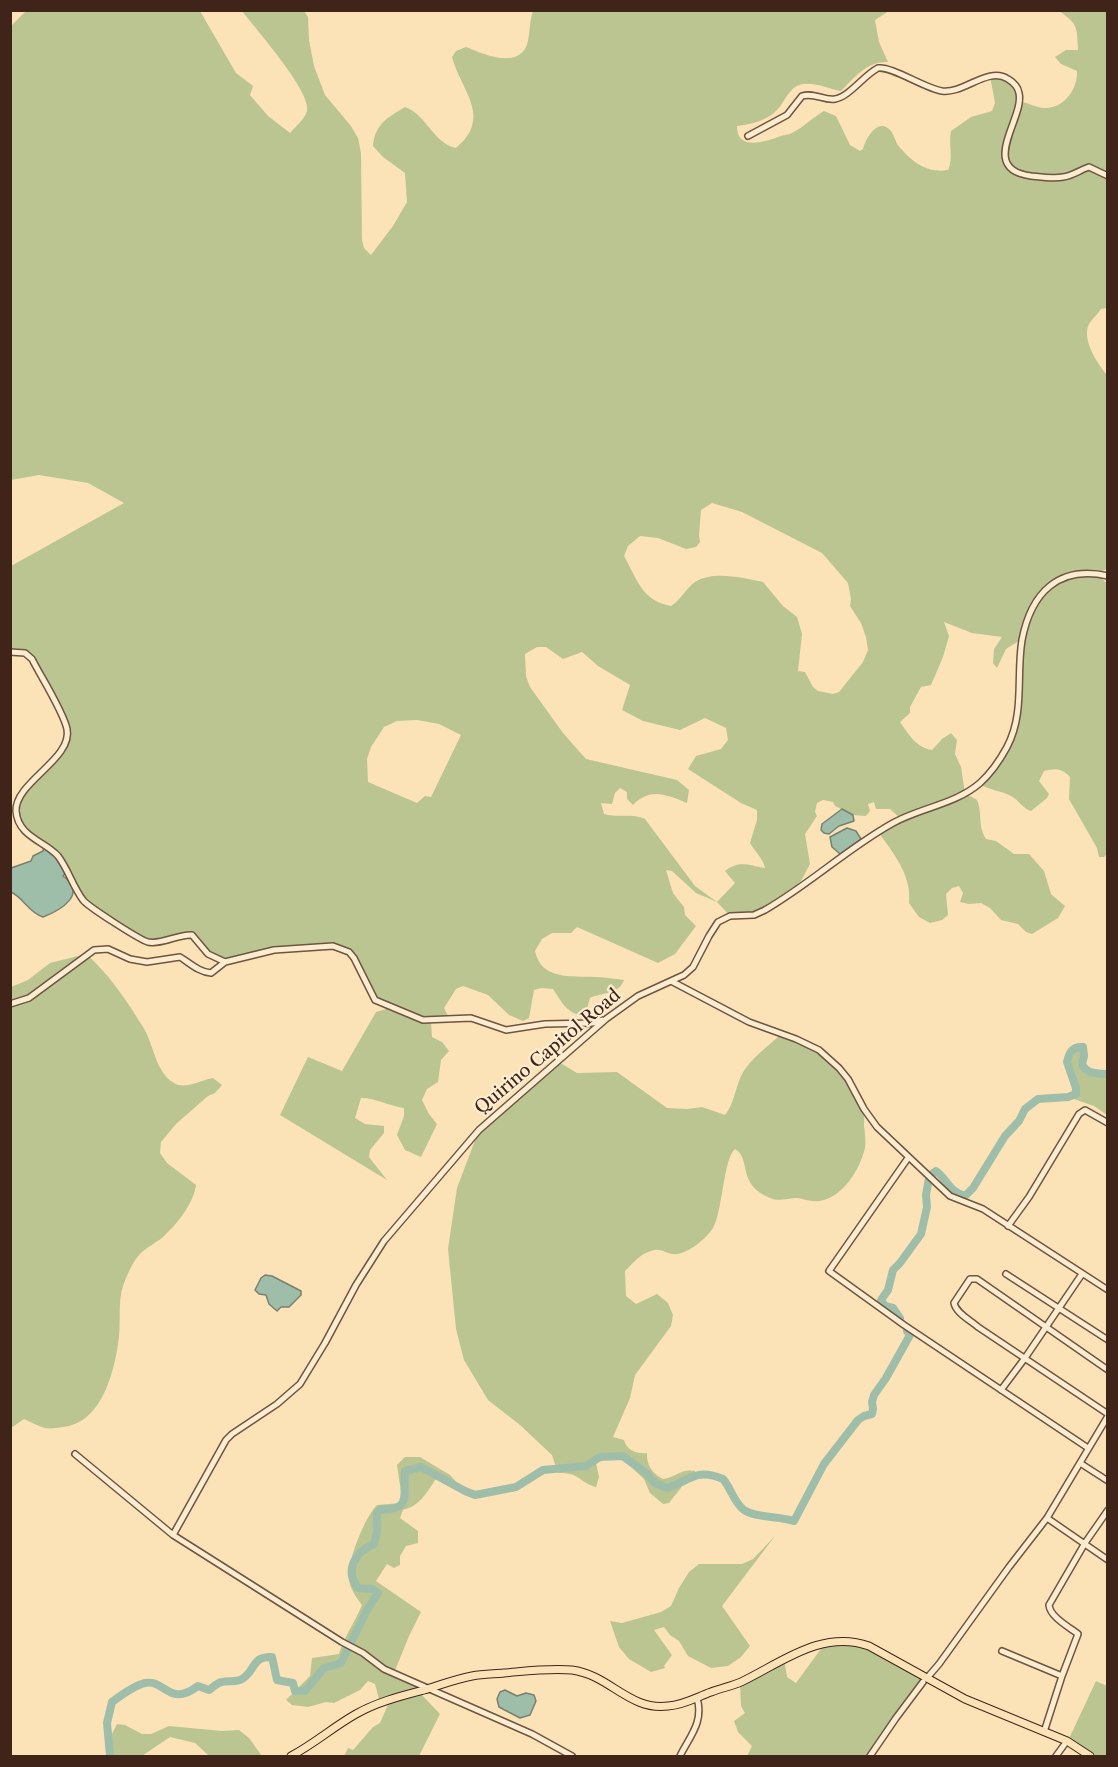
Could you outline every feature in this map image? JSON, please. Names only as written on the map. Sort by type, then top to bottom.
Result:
[{"type":"main road","points":[[291,1756],[355,1714],[373,1705],[473,1676],[543,1668],[585,1673],[605,1681],[638,1703],[667,1707],[740,1682],[784,1658],[826,1642],[858,1642],[896,1660],[925,1680],[1067,1741],[1090,1756]]},
{"type":"street","points":[[748,136],[779,121],[787,115],[802,96],[810,94],[830,99],[838,98],[878,68],[885,68],[912,81],[945,91],[962,88],[996,75],[1008,79],[1017,86],[1020,96],[1010,130],[1006,156],[1013,171],[1028,176],[1060,178],[1089,167],[1107,176]]},
{"type":"street","name":"Quirino Capitol Road","points":[[173,1534],[226,1440],[278,1404],[300,1384],[359,1280],[384,1241],[479,1130],[606,1019],[638,996],[684,975],[693,967],[718,922],[730,916],[754,915],[765,910],[893,823],[965,793],[979,784],[994,769],[1008,746],[1015,726],[1023,639],[1035,603],[1049,585],[1062,578],[1073,575],[1107,576]]},
{"type":"street","points":[[10,652],[25,653],[32,659],[67,729],[67,742],[63,750],[34,779],[19,800],[16,808],[18,818],[24,828],[33,840],[57,855],[83,901],[128,931],[148,942],[183,934],[192,935],[207,954],[225,962]]},
{"type":"street","points":[[10,1004],[29,998],[86,954],[102,948],[140,961],[155,962],[180,957],[205,972],[211,973],[225,962],[281,948],[333,946],[349,952],[375,1000],[423,1020],[471,1018],[506,1030],[545,1024],[593,1023],[606,1019]]},
{"type":"street","points":[[671,981],[749,1022],[819,1050],[843,1074],[877,1127],[950,1197],[983,1209],[1107,1290]]},
{"type":"street","points":[[1008,1226],[1029,1197],[1079,1114],[1085,1110],[1107,1123]]},
{"type":"street","points":[[908,1158],[829,1271],[904,1325],[1088,1448]]},
{"type":"street","points":[[1006,1274],[1107,1340]]},
{"type":"street","points":[[1001,1390],[1082,1274]]},
{"type":"street","points":[[870,1756],[896,1718],[1047,1518],[1107,1415],[958,1312],[953,1306],[960,1294],[970,1279],[977,1279],[1107,1370]]},
{"type":"street","points":[[75,1454],[173,1534],[384,1669],[532,1734],[572,1756]]},
{"type":"street","points":[[1080,1463],[1107,1481]]},
{"type":"street","points":[[1044,1732],[1078,1634],[1049,1611],[1049,1605],[1107,1510]]},
{"type":"street","points":[[1047,1518],[1107,1560]]},
{"type":"street","points":[[1002,1651],[1062,1676]]},
{"type":"street","points":[[680,1756],[696,1729],[700,1708],[697,1698]]},
{"type":"street","points":[[1056,1756],[1067,1741]]},
{"type":"green space","points":[[26,11],[200,11],[236,73],[253,86],[250,95],[268,116],[290,133],[306,114],[306,102],[292,75],[242,11],[304,11],[308,17],[309,40],[314,66],[325,95],[358,138],[361,153],[362,240],[364,248],[371,255],[393,226],[407,202],[405,173],[383,157],[373,146],[379,127],[387,118],[405,107],[419,116],[441,141],[456,148],[467,137],[473,115],[471,104],[452,57],[456,51],[466,47],[498,58],[521,54],[527,44],[533,11],[889,11],[875,20],[879,42],[888,62],[868,67],[856,75],[841,91],[813,84],[798,86],[791,91],[773,114],[753,123],[737,126],[738,134],[746,142],[766,141],[792,133],[824,111],[836,116],[850,145],[860,151],[873,130],[877,127],[886,127],[897,144],[913,160],[926,168],[940,171],[948,170],[950,165],[951,131],[971,117],[992,111],[995,103],[990,76],[996,75],[1017,86],[1020,101],[1034,106],[1053,107],[1065,100],[1073,90],[1077,71],[1061,64],[1055,57],[1066,50],[1078,50],[1075,27],[1070,19],[1059,11],[1107,11],[1107,308],[1101,309],[1089,324],[1087,337],[1092,352],[1108,376],[1107,569],[1096,574],[1108,584],[1107,854],[1099,857],[1097,848],[1069,799],[1070,777],[1061,770],[1044,771],[1039,781],[1049,794],[1031,811],[1011,796],[979,784],[994,769],[1015,726],[1022,639],[1006,649],[997,668],[993,663],[994,649],[1002,637],[972,633],[944,622],[949,636],[931,685],[921,687],[910,707],[910,713],[900,722],[914,740],[927,749],[932,750],[951,733],[957,740],[955,754],[961,767],[965,793],[977,800],[986,839],[996,841],[1014,854],[1029,854],[1044,871],[1051,894],[1065,906],[1058,918],[1032,934],[1026,932],[1018,924],[1001,920],[990,908],[981,903],[960,902],[963,893],[959,886],[952,888],[946,894],[948,915],[942,920],[930,923],[919,917],[909,903],[905,875],[896,857],[879,833],[901,819],[890,809],[876,809],[874,802],[868,804],[870,811],[866,816],[853,815],[835,806],[833,802],[823,800],[817,803],[815,812],[817,816],[805,834],[810,864],[801,881],[776,904],[754,915],[730,916],[717,902],[696,893],[672,871],[666,870],[673,893],[684,907],[685,915],[696,926],[675,954],[658,963],[577,927],[571,933],[552,933],[542,939],[535,951],[538,960],[550,972],[567,976],[624,980],[622,985],[614,991],[590,998],[585,1016],[569,1010],[553,989],[534,990],[529,1018],[523,1021],[509,1015],[488,995],[463,986],[456,989],[444,1008],[449,1018],[431,1021],[432,1037],[442,1042],[449,1051],[441,1060],[438,1082],[427,1089],[422,1100],[437,1124],[421,1157],[405,1150],[397,1135],[404,1116],[404,1108],[361,1098],[355,1118],[365,1124],[384,1126],[384,1133],[370,1150],[369,1157],[387,1180],[280,1115],[308,1057],[342,1071],[376,1012],[390,1008],[375,1000],[354,958],[341,948],[288,947],[225,962],[214,958],[192,935],[148,942],[83,901],[57,855],[33,840],[17,818],[19,800],[63,750],[67,729],[32,659],[25,653],[11,652],[11,566],[124,503],[88,483],[39,475],[11,480],[10,27]],"holes":[[[712,503],[742,512],[822,553],[848,583],[850,606],[861,623],[868,650],[863,662],[839,692],[833,694],[818,691],[813,687],[805,672],[798,671],[802,634],[797,617],[783,606],[763,582],[729,576],[702,578],[671,606],[653,599],[637,581],[624,556],[628,546],[640,536],[658,538],[686,549],[696,547],[700,542],[701,510]],[[537,647],[546,647],[563,659],[582,652],[598,666],[630,685],[622,710],[643,721],[680,730],[705,718],[726,728],[728,740],[721,749],[696,756],[688,769],[741,803],[757,810],[757,820],[750,843],[765,868],[739,864],[725,871],[735,883],[717,902],[695,886],[645,819],[604,814],[601,803],[612,804],[615,793],[620,788],[627,792],[627,799],[633,805],[652,794],[665,795],[687,803],[689,790],[677,780],[586,759],[563,733],[530,687],[526,676],[525,654]],[[417,720],[439,724],[461,735],[431,797],[425,796],[417,803],[368,782],[367,759],[371,747],[384,727],[397,721]]]},
{"type":"green space","points":[[86,954],[110,979],[131,1007],[147,1034],[159,1065],[168,1078],[178,1085],[183,1085],[213,1078],[222,1085],[176,1124],[161,1142],[160,1153],[167,1163],[196,1185],[188,1207],[179,1220],[162,1238],[140,1254],[123,1285],[119,1337],[114,1364],[97,1405],[88,1416],[77,1423],[63,1427],[45,1428],[24,1419],[11,1428],[11,987],[28,980],[50,963]]},
{"type":"green space","points":[[781,1034],[819,1052],[833,1062],[861,1103],[864,1112],[865,1145],[863,1156],[855,1173],[843,1188],[828,1199],[777,1200],[759,1192],[753,1186],[748,1179],[743,1159],[735,1149],[728,1163],[716,1220],[713,1228],[701,1242],[677,1254],[657,1250],[649,1251],[625,1271],[626,1296],[636,1304],[657,1294],[668,1303],[673,1315],[671,1326],[635,1375],[630,1398],[613,1437],[624,1440],[627,1447],[633,1451],[647,1453],[651,1469],[663,1479],[690,1470],[695,1471],[695,1480],[684,1484],[669,1503],[663,1504],[650,1493],[644,1479],[620,1459],[606,1457],[596,1463],[599,1477],[596,1487],[571,1474],[558,1473],[552,1455],[520,1425],[488,1400],[464,1360],[456,1329],[448,1249],[457,1188],[479,1130],[557,1061],[577,1073],[617,1072],[667,1108],[702,1107],[725,1115],[745,1070],[754,1058]]},
{"type":"green space","points":[[1077,1046],[1083,1047],[1082,1064],[1084,1068],[1093,1073],[1107,1074],[1107,1115],[1094,1106],[1068,1097],[1076,1093],[1067,1062],[1071,1050]]},
{"type":"green space","points":[[405,1457],[420,1457],[450,1475],[461,1487],[437,1477],[419,1501],[403,1510],[400,1518],[418,1531],[418,1543],[406,1546],[400,1556],[400,1565],[394,1568],[387,1564],[376,1581],[421,1612],[394,1673],[427,1689],[419,1692],[440,1714],[419,1756],[344,1756],[348,1748],[353,1750],[373,1727],[380,1723],[390,1700],[380,1703],[375,1684],[368,1681],[360,1690],[334,1703],[326,1702],[308,1707],[292,1705],[286,1700],[310,1676],[312,1658],[339,1654],[362,1605],[352,1590],[349,1579],[354,1551],[377,1505],[401,1503],[397,1465]]},
{"type":"green space","points":[[775,1536],[722,1606],[750,1646],[741,1657],[728,1666],[711,1668],[688,1656],[679,1641],[664,1627],[654,1630],[672,1655],[664,1666],[665,1668],[651,1672],[629,1659],[619,1647],[610,1621],[622,1623],[661,1612],[671,1606],[689,1572],[699,1564],[742,1564],[753,1559]]},
{"type":"green space","points":[[826,1642],[858,1642],[927,1678],[870,1756],[747,1756],[752,1746],[738,1732],[734,1721],[745,1713],[741,1706],[740,1682],[784,1658],[787,1677],[796,1683]]},
{"type":"green space","points":[[1096,1681],[1107,1686],[1107,1756],[1090,1756],[1067,1743]]},
{"type":"green space","points":[[117,1724],[125,1725],[142,1734],[151,1734],[169,1726],[222,1731],[239,1730],[249,1738],[262,1756],[208,1755],[195,1743],[170,1737],[142,1756],[108,1756],[107,1744]]},
{"type":"shaded area","points":[[842,809],[853,815],[854,821],[839,826],[829,834],[824,833],[821,830],[822,824]]},
{"type":"shaded area","points":[[847,828],[856,831],[861,839],[840,854],[832,847],[830,837]]},
{"type":"shaded area","points":[[44,846],[57,855],[67,871],[63,876],[73,889],[69,901],[64,906],[43,917],[11,892],[11,868],[31,861],[33,856],[43,851]]},
{"type":"shaded area","points":[[265,1275],[272,1276],[301,1291],[301,1295],[289,1307],[281,1307],[277,1311],[269,1304],[266,1295],[259,1294],[255,1290]]},
{"type":"shaded area","points":[[505,1690],[517,1696],[526,1693],[534,1695],[536,1701],[530,1715],[520,1718],[499,1707],[497,1699],[500,1692]]},
{"type":"waterway","points":[[932,1174],[936,1171],[955,1192],[965,1196],[973,1188],[1005,1136],[1019,1121],[1025,1109],[1038,1099],[1068,1097],[1076,1094],[1067,1062],[1074,1049],[1083,1047],[1082,1064],[1084,1068],[1093,1073],[1108,1074]]},
{"type":"waterway","points":[[900,1318],[893,1308],[885,1306],[881,1300],[888,1290],[893,1270],[921,1234],[927,1207],[926,1195],[929,1178]]},
{"type":"waterway","points":[[110,1756],[107,1723],[112,1702],[141,1684],[152,1683],[174,1694],[188,1692],[198,1686],[209,1690],[225,1681],[242,1679],[257,1661],[265,1657],[272,1657],[277,1680],[293,1683],[295,1691],[305,1691],[324,1668],[341,1663],[378,1593],[373,1589],[358,1588],[352,1575],[352,1568],[357,1557],[367,1547],[374,1544],[377,1532],[377,1513],[381,1509],[391,1509],[402,1504],[405,1494],[405,1471],[421,1467],[475,1495],[516,1487],[543,1470],[586,1466],[600,1457],[623,1456],[646,1473],[655,1483],[667,1488],[694,1476],[714,1476],[723,1479],[738,1503],[749,1513],[794,1521],[824,1464],[858,1420],[872,1414],[874,1395],[910,1335],[907,1331]]}]
